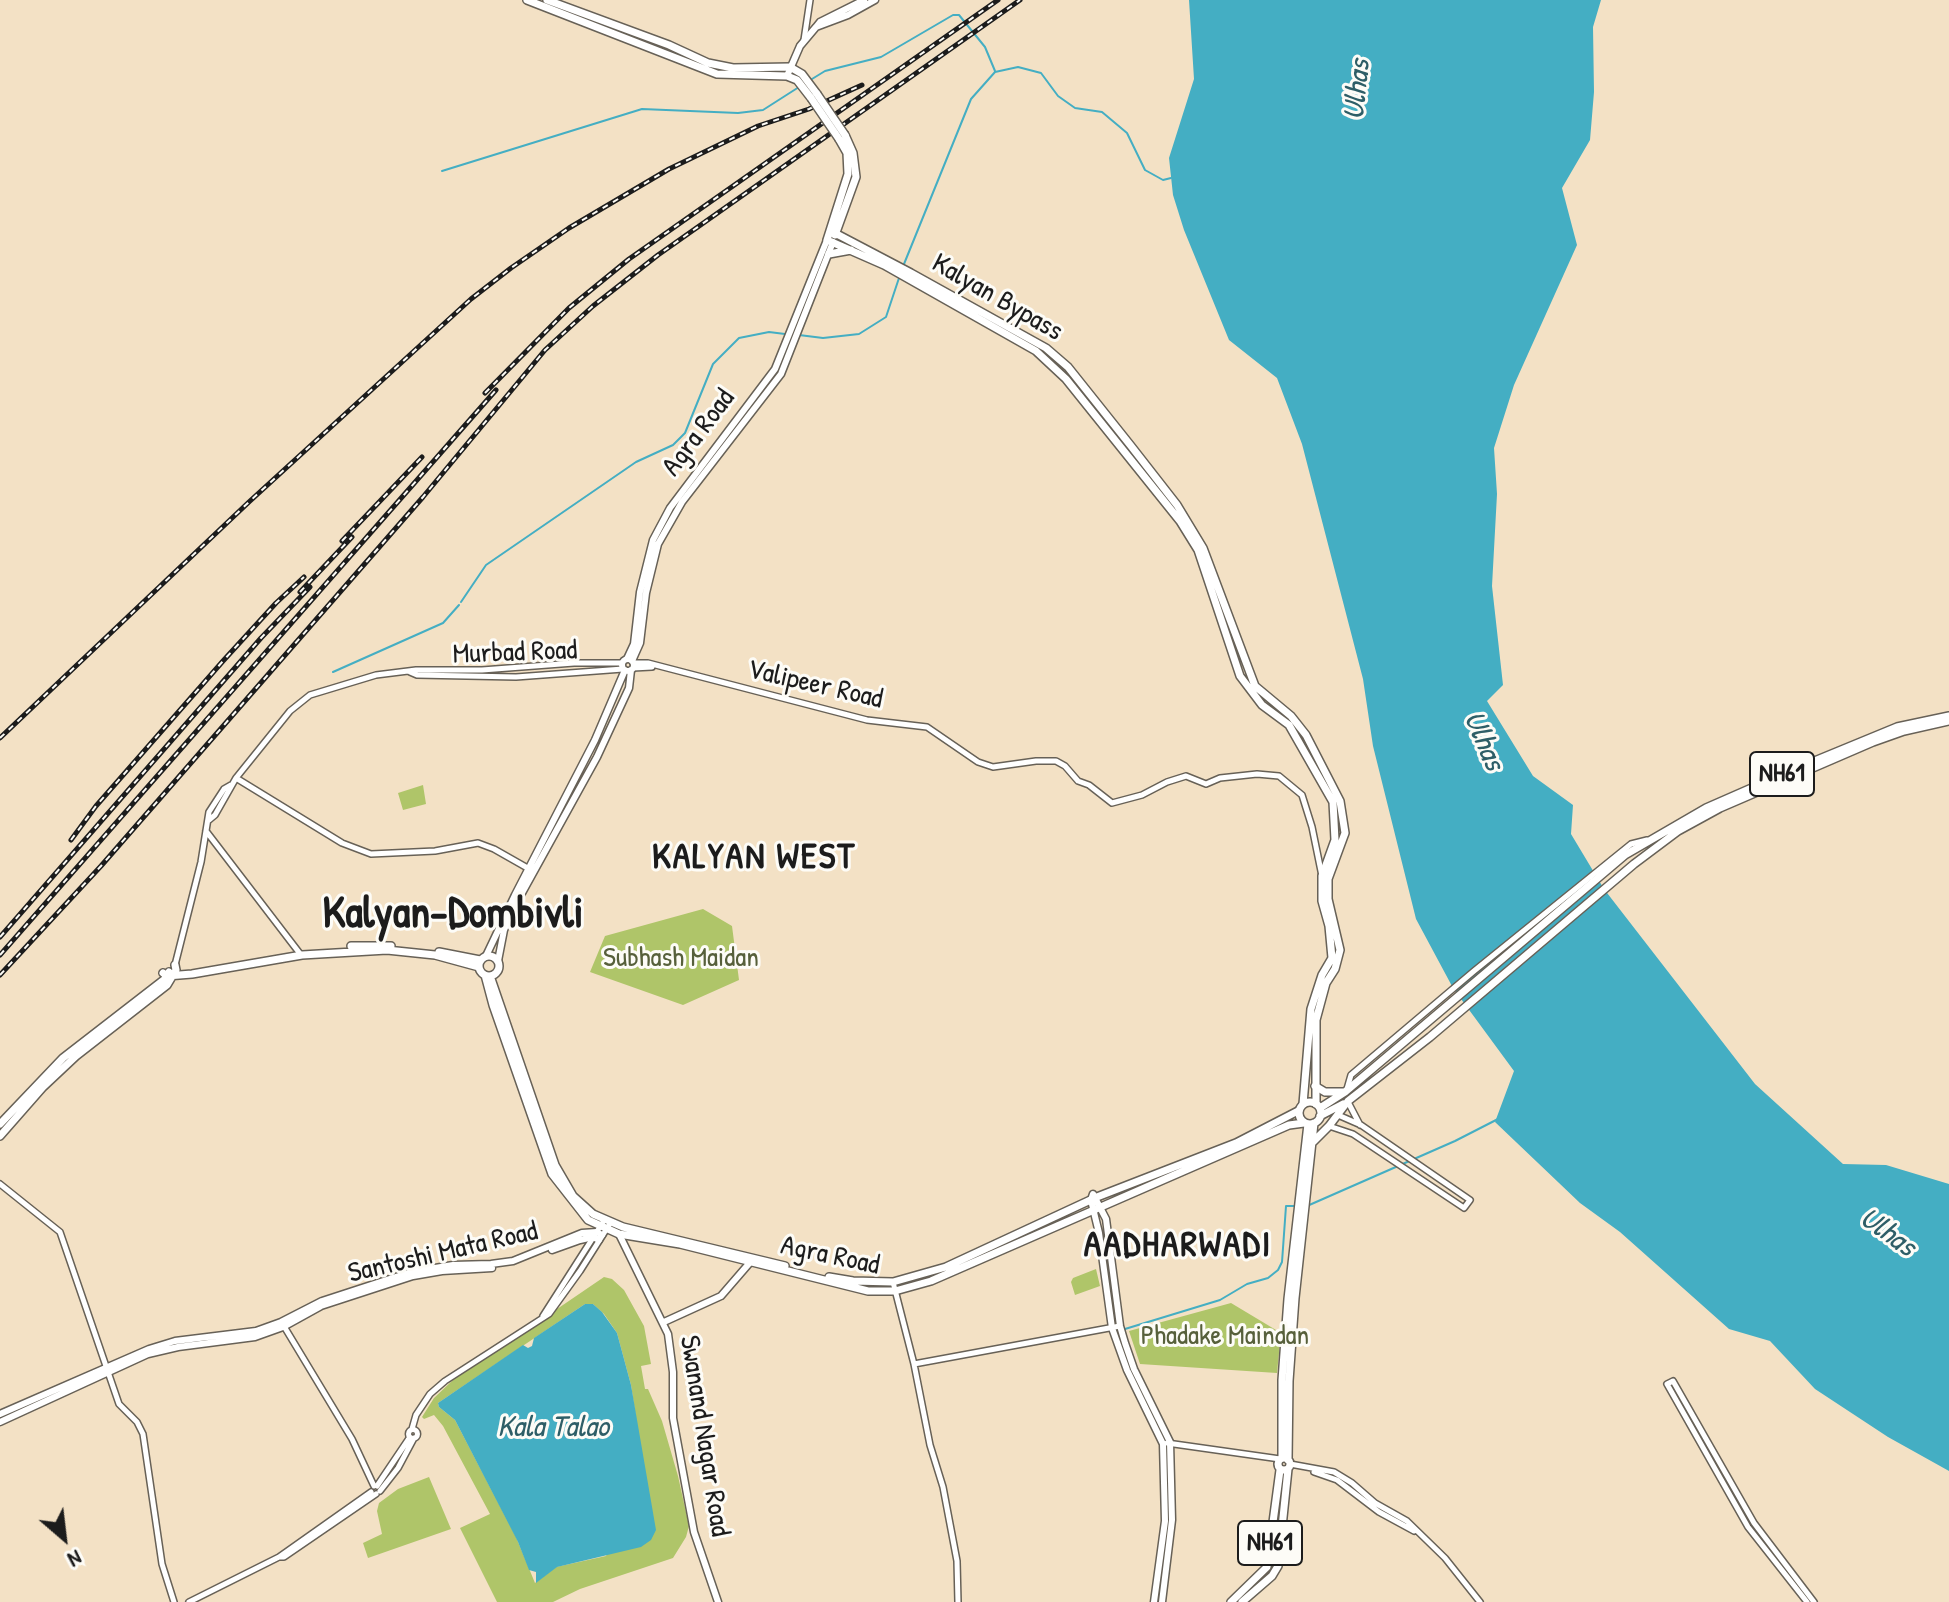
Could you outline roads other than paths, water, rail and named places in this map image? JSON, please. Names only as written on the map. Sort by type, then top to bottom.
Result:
[{"type":"main road","points":[[527,0],[717,74],[789,71]]},
{"type":"main road","points":[[547,0],[669,45],[708,63],[733,68],[789,71],[814,96],[850,152],[856,177],[832,237]]},
{"type":"main road","points":[[789,71],[804,40],[820,22],[864,0]]},
{"type":"main road","points":[[816,27],[848,15],[875,0]]},
{"type":"main road","name":"Kalyan Bypass","points":[[832,237],[853,250],[885,262]]},
{"type":"main road","name":"Kalyan Bypass","points":[[832,237],[885,262],[1037,348],[1182,518],[1198,550],[1240,676],[1262,705],[1289,725],[1333,802],[1335,840],[1325,878]]},
{"type":"main road","name":"Agra Road","points":[[798,324],[829,254],[832,237]]},
{"type":"main road","name":"Agra Road","points":[[482,961],[532,870],[628,665],[634,644],[640,592],[653,540],[663,520],[778,372],[832,237]]},
{"type":"main road","points":[[829,254],[853,250]]},
{"type":"main road","name":"NH61","points":[[1231,1602],[1267,1567],[1284,1464],[1283,1376],[1300,1211],[1314,1116],[1346,1091],[1418,1024],[1624,853],[1706,808],[1809,763],[1897,727],[1949,719]]},
{"type":"main road","name":"NH61","points":[[1311,1144],[1350,1100],[1678,831],[1720,808],[1873,742],[1949,719]]},
{"type":"main road","points":[[1314,1116],[1316,1020],[1326,983],[1335,969],[1340,950],[1325,878]]},
{"type":"main road","points":[[1325,878],[1322,901],[1329,926],[1332,958],[1322,975],[1311,1009],[1299,1118],[1314,1116],[1350,1100]]},
{"type":"main road","name":"Agra Road","points":[[498,961],[502,929]]},
{"type":"main road","points":[[0,1124],[63,1058],[170,972],[366,948],[498,961],[497,972],[487,975],[482,961]]},
{"type":"main road","points":[[0,1136],[56,1074],[167,985],[170,972]]},
{"type":"main road","name":"Agra Road","points":[[487,975],[563,1182],[593,1214],[601,1230]]},
{"type":"main road","points":[[1315,1086],[1325,1092],[1346,1091]]},
{"type":"main road","points":[[1301,1107],[1310,1102],[1314,1116]]},
{"type":"main road","name":"Agra Road","points":[[601,1230],[894,1287],[1236,1143],[1301,1107]]},
{"type":"main road","name":"Agra Road","points":[[1095,1201],[1314,1116]]},
{"type":"main road","name":"NH61","points":[[1302,1197],[1314,1116]]},
{"type":"main road","points":[[1095,1201],[1112,1260],[1116,1327]]},
{"type":"main road","points":[[1095,1201],[1116,1327],[1167,1443],[1172,1520],[1162,1602]]},
{"type":"main road","name":"NH61","points":[[1242,1602],[1272,1576],[1278,1566],[1299,1268],[1300,1211]]},
{"type":"main road","name":"Agra Road","points":[[601,1230],[623,1227],[752,1260]]},
{"type":"main road","name":"Santoshi Mata Road","points":[[0,1414],[107,1368],[148,1354],[252,1334],[321,1306],[402,1279],[442,1271],[511,1265],[601,1230]]},
{"type":"main road","name":"Swanand Nagar Road","points":[[619,1234],[664,1322],[671,1355],[673,1418],[694,1532],[719,1600]]},
{"type":"main road","points":[[664,1322],[721,1296],[752,1260]]},
{"type":"main road","points":[[1103,1261],[1112,1260]]},
{"type":"main road","name":"Santoshi Mata Road","points":[[0,1422],[107,1368]]},
{"type":"main road","points":[[1154,1602],[1165,1521],[1167,1443]]},
{"type":"street","points":[[804,40],[810,0]]},
{"type":"street","name":"Murbad Road","points":[[170,972],[209,812],[224,789],[232,784],[290,711],[310,695],[376,675],[574,663],[628,665]]},
{"type":"street","name":"Valipeer Road","points":[[628,665],[653,667],[867,720],[927,727],[978,762],[993,767],[1056,761],[1078,781],[1089,785],[1112,803],[1134,798],[1186,776],[1206,784],[1220,778],[1267,773],[1279,776],[1302,795],[1325,878]]},
{"type":"street","name":"Murbad Road","points":[[409,672],[417,675],[503,677],[628,665]]},
{"type":"street","points":[[236,778],[342,843],[371,854],[435,851],[478,843],[532,870]]},
{"type":"street","points":[[206,831],[300,954]]},
{"type":"street","points":[[1624,853],[1631,844],[1652,838]]},
{"type":"street","points":[[1350,1100],[1361,1125]]},
{"type":"street","points":[[1329,1126],[1347,1132],[1464,1208],[1470,1200],[1361,1125],[1337,1115]]},
{"type":"street","points":[[1347,1132],[1353,1122]]},
{"type":"street","points":[[0,1184],[60,1232],[119,1404],[137,1422],[143,1434],[162,1564],[174,1602]]},
{"type":"street","points":[[189,1602],[284,1557],[376,1490],[388,1477],[412,1438],[408,1433],[414,1430],[419,1412],[430,1394],[445,1381],[549,1314],[601,1230]]},
{"type":"street","points":[[894,1287],[957,1561],[958,1602]]},
{"type":"street","points":[[282,1324],[344,1426],[376,1490]]},
{"type":"street","points":[[914,1364],[1116,1327]]},
{"type":"street","points":[[1807,1602],[1748,1527],[1670,1382],[1754,1523],[1814,1602]]},
{"type":"street","points":[[1167,1443],[1266,1457],[1300,1468],[1334,1472],[1374,1505],[1419,1532],[1445,1558],[1480,1602]]},
{"type":"water","name":"Ulhas","points":[[1189,0],[1601,0],[1593,27],[1594,92],[1590,140],[1562,188],[1577,245],[1514,385],[1494,448],[1497,494],[1492,586],[1503,685],[1487,701],[1533,776],[1573,805],[1571,834],[1604,889],[1755,1084],[1843,1164],[1886,1165],[1949,1184],[1949,1471],[1888,1437],[1815,1389],[1770,1341],[1729,1329],[1620,1232],[1580,1203],[1495,1122],[1514,1071],[1453,988],[1416,919],[1373,746],[1363,679],[1302,444],[1277,378],[1229,340],[1173,195],[1169,158],[1194,79]]},
{"type":"water","name":"Kala Talao","points":[[585,1304],[593,1304],[602,1312],[617,1333],[631,1385],[656,1530],[651,1540],[641,1547],[557,1567],[536,1583],[536,1572],[529,1570],[518,1542],[455,1420],[438,1403],[523,1345],[528,1348],[532,1346],[534,1338]]},
{"type":"waterway","points":[[812,79],[825,71],[881,57],[953,15],[959,15],[985,47],[995,71]]},
{"type":"waterway","points":[[904,264],[971,99],[995,72],[1018,67],[1041,73],[1058,96],[1075,108],[1102,112],[1127,133],[1145,170],[1163,180],[1171,178]]},
{"type":"waterway","points":[[442,171],[642,109],[738,113],[763,110],[799,87]]},
{"type":"waterway","points":[[799,335],[823,338],[859,334],[886,317],[899,278]]},
{"type":"waterway","points":[[461,602],[486,565],[636,462],[673,445],[685,433],[713,364],[739,338],[769,332],[785,334]]},
{"type":"waterway","points":[[333,672],[443,623],[459,605]]},
{"type":"waterway","points":[[1307,1206],[1498,1119]]},
{"type":"waterway","points":[[1125,1329],[1220,1300],[1247,1284],[1268,1278],[1282,1262],[1286,1206],[1297,1206]]},
{"type":"railway","points":[[485,393],[569,308],[629,259],[998,0]]},
{"type":"railway","points":[[0,975],[101,866],[423,497],[545,350],[593,306],[658,255],[1020,0]]},
{"type":"railway","points":[[0,738],[250,501],[471,299],[511,268],[569,228],[669,169],[758,126],[809,109],[862,85]]},
{"type":"railway","points":[[0,955],[496,390]]},
{"type":"railway","points":[[342,541],[422,457]]},
{"type":"railway","points":[[300,592],[352,537]]},
{"type":"railway","points":[[71,840],[96,806],[223,661],[304,577]]},
{"type":"railway","points":[[0,937],[261,638],[310,587]]},
{"type":"district","name":"KALYAN WEST","points":[[754,858]]},
{"type":"district","name":"Kalyan-Dombivli","points":[[453,915]]},
{"type":"district","name":"AADHARWADI","points":[[1178,1246]]},
{"type":"park label","name":"Subhash Maidan","points":[[681,959]]},
{"type":"park label","name":"Phadake Maindan","points":[[1225,1337]]}]
